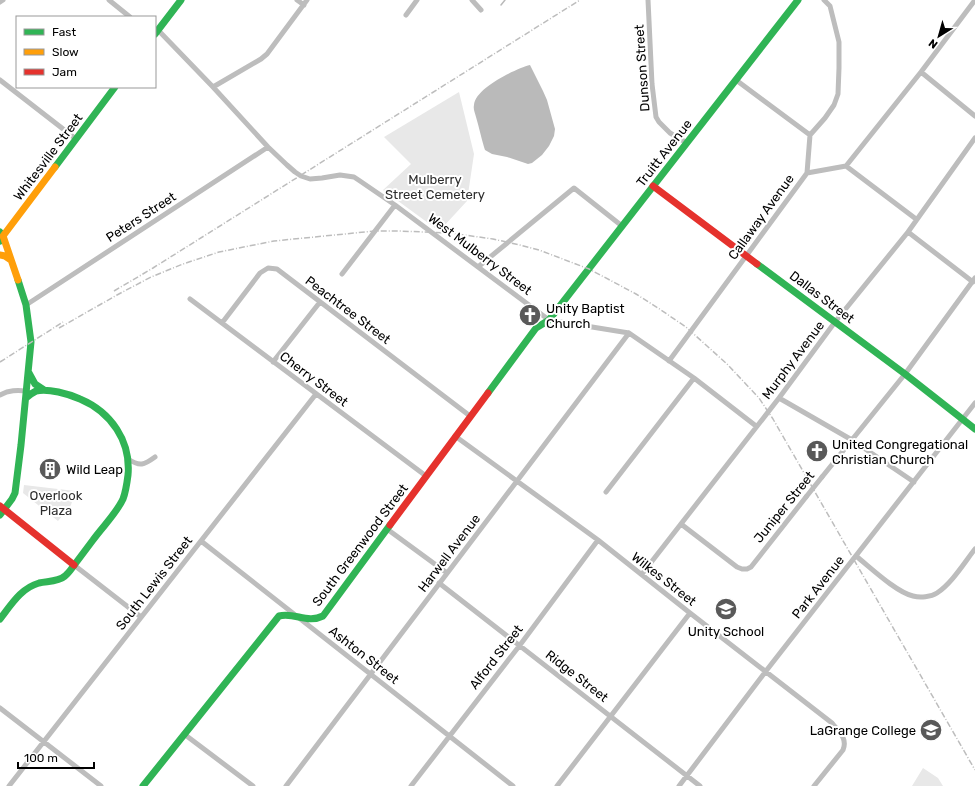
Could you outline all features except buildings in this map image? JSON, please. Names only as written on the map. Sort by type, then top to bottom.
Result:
[{"type":"main road","points":[[156,32],[181,0]]},
{"type":"main road","name":"Truitt Avenue","points":[[549,320],[798,0]]},
{"type":"main road","name":"Whitesville Street","points":[[1,236],[76,139],[112,88]]},
{"type":"main road","name":"Dallas Street","points":[[653,186],[905,374],[975,429]]},
{"type":"main road","points":[[1,236],[12,260],[26,305],[31,342],[15,494],[1,510],[74,565]]},
{"type":"main road","points":[[0,255],[12,260]]},
{"type":"main road","name":"South Greenwood Street","points":[[143,786],[278,617],[284,615],[309,620],[323,616],[536,328],[549,320]]},
{"type":"main road","points":[[28,370],[29,375],[35,384],[44,391]]},
{"type":"main road","points":[[0,619],[21,593],[30,586],[61,579],[66,576],[117,508],[124,495],[128,481],[128,459],[124,443],[114,423],[97,407],[75,395],[58,392],[34,391],[26,395]]},
{"type":"street","points":[[109,0],[129,16]]},
{"type":"street","points":[[297,0],[304,5]]},
{"type":"street","points":[[213,87],[267,54],[307,0]]},
{"type":"street","points":[[406,15],[417,0]]},
{"type":"street","points":[[472,0],[481,10]]},
{"type":"street","name":"Dunson Street","points":[[648,0],[652,84],[656,117],[670,133],[687,143]]},
{"type":"street","points":[[807,173],[810,135],[834,105],[838,94],[839,42],[830,6],[824,0]]},
{"type":"street","points":[[916,220],[846,166],[921,72],[975,0]]},
{"type":"street","name":"West Mulberry Street","points":[[156,32],[213,87],[268,147],[301,176],[310,179],[340,175],[354,177],[395,205],[549,320],[629,333],[670,360],[756,426]]},
{"type":"street","points":[[921,72],[975,116]]},
{"type":"street","points":[[0,80],[16,89],[76,139]]},
{"type":"street","points":[[736,80],[810,135]]},
{"type":"street","name":"Murphy Avenue","points":[[642,574],[779,398],[835,322],[908,232],[975,138]]},
{"type":"street","name":"Peters Street","points":[[26,305],[268,147]]},
{"type":"street","name":"Callaway Avenue","points":[[670,360],[807,173],[846,166]]},
{"type":"street","points":[[478,267],[574,188],[622,226]]},
{"type":"street","points":[[342,274],[395,205]]},
{"type":"street","points":[[908,232],[974,280]]},
{"type":"street","name":"Peachtree Street","points":[[222,323],[260,273],[268,268],[277,269],[470,416]]},
{"type":"street","name":"Juniper Street","points":[[681,524],[732,563],[742,569],[747,569],[750,567],[905,374],[974,280]]},
{"type":"street","name":"Cherry Street","points":[[190,299],[426,476]]},
{"type":"street","points":[[274,362],[320,302]]},
{"type":"street","name":"Harwell Avenue","points":[[286,786],[629,333]]},
{"type":"street","points":[[606,492],[694,378]]},
{"type":"street","points":[[0,395],[16,390],[26,395]]},
{"type":"street","name":"South Lewis Street","points":[[9,786],[316,394]]},
{"type":"street","points":[[779,398],[852,440],[914,482]]},
{"type":"street","name":"Park Avenue","points":[[679,786],[766,671],[975,403]]},
{"type":"street","name":"Wilkes Street","points":[[455,436],[598,540],[832,723],[845,740],[845,745],[843,750],[814,786]]},
{"type":"street","points":[[128,459],[141,465],[155,457]]},
{"type":"street","points":[[387,529],[447,573]]},
{"type":"street","name":"Alford Street","points":[[411,786],[520,645],[598,540]]},
{"type":"street","name":"Ashton Street","points":[[201,541],[513,786]]},
{"type":"street","points":[[856,556],[889,583],[905,593],[914,597],[926,597],[936,594],[947,584],[975,549]]},
{"type":"street","points":[[74,565],[142,617]]},
{"type":"street","name":"Ridge Street","points":[[439,583],[700,786]]},
{"type":"street","points":[[557,786],[690,613]]},
{"type":"street","points":[[0,708],[101,786]]},
{"type":"street","points":[[184,734],[253,786]]},
{"type":"green space","name":"Mulberry Street Cemetery","points":[[459,92],[474,154],[467,201],[443,227],[435,228],[383,190],[411,164],[384,137]]},
{"type":"green space","name":"Overlook Plaza","points":[[24,485],[75,491],[71,505],[58,521],[23,493]]},
{"type":"green space","points":[[923,768],[938,778],[943,786],[912,786]]},
{"type":"shaded area","points":[[530,65],[547,100],[555,129],[554,136],[549,146],[542,155],[532,163],[528,164],[492,154],[485,150],[474,111],[474,106],[476,99],[488,86],[506,75]]},
{"type":"waterway","points":[[501,5],[505,0]]},
{"type":"railway","points":[[114,291],[580,0]]},
{"type":"railway","points":[[59,328],[151,277],[183,264],[219,252],[274,241],[375,231],[450,233],[493,239],[520,245],[539,250],[589,269],[636,294],[686,327],[727,364],[759,398],[773,419],[975,770]]},
{"type":"railway","points":[[0,362],[63,322]]},
{"type":"traffic: fast","points":[[156,33],[181,0]]},
{"type":"traffic: fast","points":[[488,393],[536,328],[549,320],[798,0]]},
{"type":"traffic: fast","points":[[55,167],[114,88]]},
{"type":"traffic: fast","points":[[0,232],[3,236],[0,241]]},
{"type":"traffic: fast","points":[[757,264],[905,374],[975,429]]},
{"type":"traffic: fast","points":[[0,515],[15,493],[31,342],[26,305],[18,280]]},
{"type":"traffic: fast","points":[[29,373],[35,384],[44,390]]},
{"type":"traffic: fast","points":[[0,619],[17,598],[27,589],[39,583],[62,578],[68,573],[113,515],[123,499],[127,484],[128,463],[122,439],[117,429],[101,412],[80,399],[64,393],[41,390],[36,391],[26,398]]},
{"type":"traffic: fast","points":[[143,786],[279,616],[290,615],[312,619],[323,616],[390,525]]},
{"type":"traffic: slow","points":[[18,280],[3,236],[55,167]]},
{"type":"traffic: slow","points":[[0,255],[11,260]]},
{"type":"traffic: jam","points":[[653,186],[757,264]]},
{"type":"traffic: jam","points":[[390,525],[488,393]]},
{"type":"traffic: jam","points":[[0,506],[74,565]]},
{"type":"place","name":"Unity Baptist Church","points":[[530,315]]},
{"type":"place","name":"United Congregational Christian Church","points":[[817,451]]},
{"type":"place","name":"Wild Leap","points":[[50,469]]},
{"type":"place","name":"Unity School","points":[[726,609]]},
{"type":"place","name":"LaGrange College","points":[[931,730]]}]
